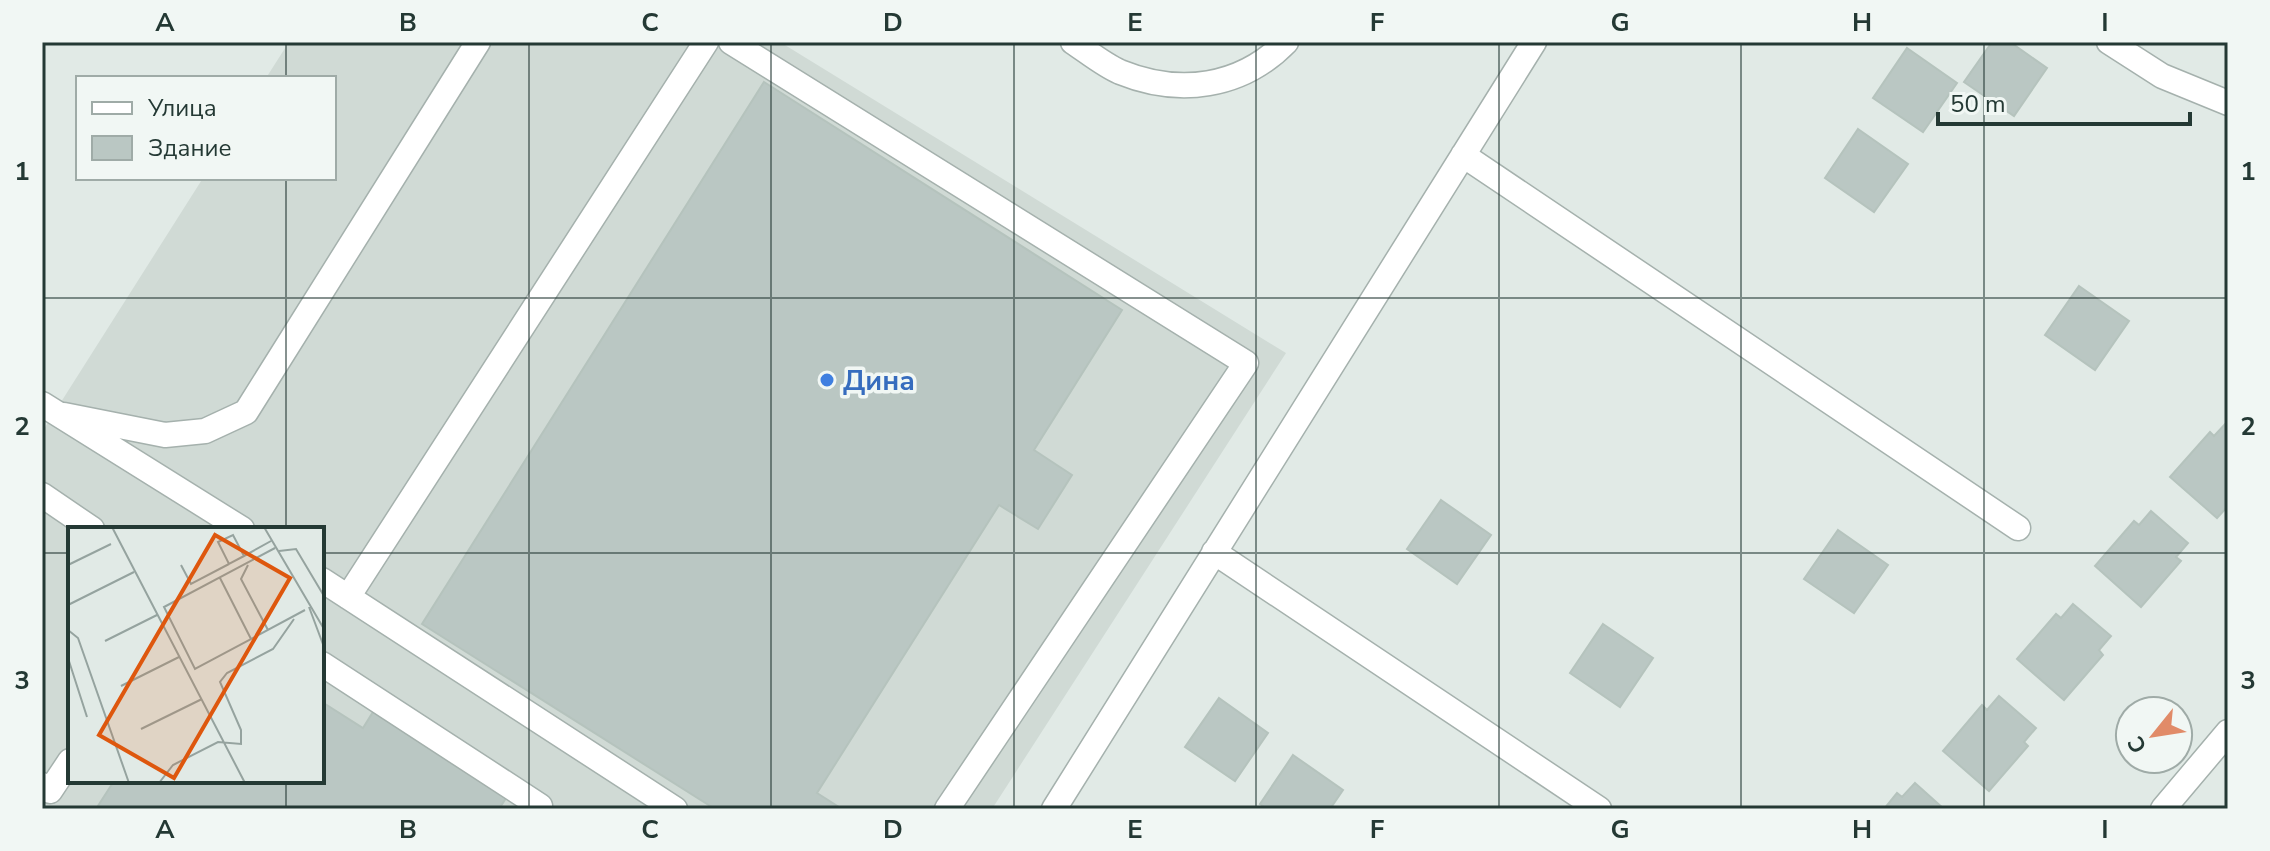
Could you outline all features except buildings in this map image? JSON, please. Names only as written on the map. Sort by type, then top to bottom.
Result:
[{"type":"street","points":[[64,415],[165,435],[205,431],[246,412],[478,42]]},
{"type":"street","points":[[348,597],[706,42]]},
{"type":"street","points":[[731,42],[1246,363],[947,809]]},
{"type":"street","points":[[1073,42],[1120,72],[1179,86],[1228,82],[1286,42]]},
{"type":"street","points":[[1054,809],[1534,42]]},
{"type":"street","points":[[2109,42],[2162,76],[2228,103]]},
{"type":"street","points":[[1463,155],[2018,528]]},
{"type":"street","points":[[42,404],[239,527]]},
{"type":"street","points":[[42,495],[89,527]]},
{"type":"street","points":[[1214,552],[1599,809]]},
{"type":"street","points":[[324,581],[675,809]]},
{"type":"street","points":[[324,665],[540,806],[538,809]]},
{"type":"street","points":[[2163,809],[2228,732]]},
{"type":"street","points":[[42,785],[50,791],[68,764]]},
{"type":"shaded area","points":[[289,42],[780,42],[1286,353],[992,809],[42,809],[42,432],[202,180],[336,180],[336,76],[267,76]]},
{"type":"place","name":"Дина","points":[[827,380]]}]
